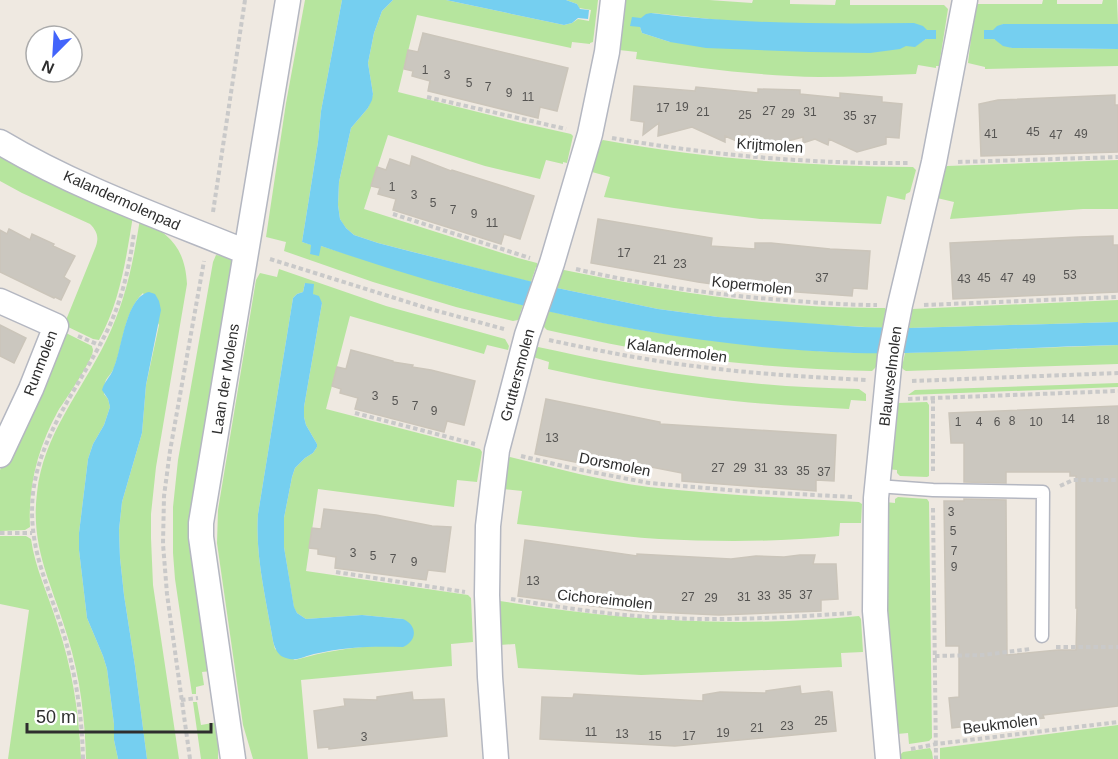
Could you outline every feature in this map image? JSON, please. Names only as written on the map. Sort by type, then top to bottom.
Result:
[{"type":"street","name":"Laan der Molens","points":[[233,759],[201,537],[201,523],[288,0]]},
{"type":"street","name":"Gruttersmolen","points":[[496,759],[487,595],[488,526],[497,450],[527,335],[549,272],[590,134],[607,52],[613,0]]},
{"type":"street","name":"Blauwselmolen","points":[[886,759],[875,611],[877,492],[890,356],[934,162],[965,0]]},
{"type":"street","name":"Kalandermolenpad","points":[[0,142],[69,178],[246,252]]},
{"type":"street","name":"Runmolen","points":[[0,301],[56,326],[31,389],[0,455]]},
{"type":"lane","points":[[877,492],[933,489],[1043,492],[1042,636]]},
{"type":"path","points":[[190,759],[167,594],[163,544],[164,496],[209,237],[245,0]]},
{"type":"path","name":"Krijtmolen","points":[[427,97],[590,134],[681,149],[763,157],[832,162],[1118,157]]},
{"type":"path","points":[[83,759],[81,715],[72,665],[40,567],[32,533],[33,493],[38,465],[48,438],[114,315],[128,268],[138,208]]},
{"type":"path","name":"Kopermolen","points":[[393,214],[519,255],[549,272],[719,294],[799,302],[866,305],[898,315],[931,305],[1118,297]]},
{"type":"path","name":"Kalandermolen","points":[[246,252],[430,309],[527,335],[614,354],[703,367],[887,389],[948,380],[1118,373]]},
{"type":"path","points":[[887,389],[933,399],[1118,391]]},
{"type":"path","points":[[933,399],[936,759]]},
{"type":"path","name":"Dorsmolen","points":[[355,413],[571,468],[649,483],[740,491],[877,492]]},
{"type":"path","points":[[1043,492],[1073,480],[1118,480]]},
{"type":"path","points":[[0,533],[32,533]]},
{"type":"path","name":"Cichoreimolen","points":[[336,572],[581,611],[669,618],[782,618],[875,611]]},
{"type":"path","points":[[1054,647],[1118,647]]},
{"type":"path","points":[[935,656],[983,655],[1033,649]]},
{"type":"path","points":[[182,700],[198,698]]},
{"type":"path","name":"Beukmolen","points":[[886,759],[904,751],[936,744],[1118,722]]},
{"type":"green space","points":[[305,0],[342,0],[321,111],[302,242],[312,245],[310,254],[321,246],[459,289],[523,305],[520,314],[522,315],[518,320],[513,321],[456,307],[373,282],[284,251],[286,242],[266,237],[286,103]]},
{"type":"green space","points":[[393,0],[446,0],[564,25],[578,19],[589,21],[591,10],[579,8],[577,4],[566,0],[598,0],[593,42],[590,44],[572,42],[571,48],[417,15],[398,92],[571,134],[573,136],[567,163],[546,160],[540,179],[485,166],[388,135],[364,209],[537,263],[538,267],[536,267],[531,282],[378,243],[354,235],[340,219],[339,182],[351,128],[368,108],[373,94],[368,63],[374,33],[382,11]]},
{"type":"green space","points":[[625,0],[709,0],[752,3],[753,0],[790,0],[790,4],[835,5],[836,0],[850,0],[850,5],[944,5],[948,9],[939,66],[936,68],[918,65],[916,74],[819,77],[750,73],[636,59],[637,52],[619,50]],"holes":[[[652,13],[729,21],[926,30],[936,39],[926,39],[915,46],[670,42],[642,33],[640,27]]]},
{"type":"green space","points":[[1043,0],[1057,0],[1057,4],[1102,4],[1103,0],[1117,0],[1118,24],[1003,24],[994,30],[984,30],[984,39],[994,39],[1012,48],[1118,49],[1118,66],[985,69],[985,67],[968,63],[977,4],[1042,4]]},
{"type":"green space","points":[[603,140],[718,157],[835,165],[913,167],[916,170],[910,192],[906,194],[905,200],[887,196],[881,224],[760,219],[604,197],[610,177],[592,172],[600,142]]},
{"type":"green space","points":[[0,153],[133,216],[117,295],[99,340],[64,325],[96,246],[96,232],[90,224],[0,181]]},
{"type":"green space","points":[[1118,160],[1118,209],[1083,209],[950,219],[954,202],[937,198],[944,168],[947,166]]},
{"type":"green space","points":[[140,219],[160,231],[174,244],[183,261],[187,284],[156,467],[151,514],[153,585],[179,759],[147,759],[120,558],[119,530],[122,502],[142,433],[146,385],[159,325],[143,293],[132,309],[114,368],[105,382],[104,394],[110,407],[88,459],[79,550],[87,618],[107,669],[118,759],[86,759],[83,713],[76,668],[40,550],[36,513],[37,493],[47,452],[55,433],[106,341],[119,311]]},
{"type":"green space","points":[[216,255],[231,257],[231,267],[193,501],[211,671],[202,672],[204,685],[196,687],[196,694],[192,694],[175,579],[173,507],[178,460]]},
{"type":"green space","points":[[279,269],[386,306],[505,339],[509,346],[508,350],[487,345],[484,354],[350,316],[326,409],[480,449],[482,452],[477,482],[457,480],[454,507],[318,489],[306,571],[468,595],[471,598],[473,642],[451,644],[452,666],[301,680],[308,759],[253,759],[243,725],[217,543],[218,510],[256,280],[260,273],[277,277]],"holes":[[[305,283],[322,303],[304,417],[317,447],[295,468],[284,518],[284,547],[294,608],[306,619],[362,615],[403,619],[379,646],[337,650],[295,660],[275,649],[264,593],[257,530],[293,298],[303,292]]]},
{"type":"green space","points":[[564,270],[723,298],[804,306],[885,308],[887,312],[885,312],[883,328],[718,317],[658,309],[557,288],[561,274],[559,272]]},
{"type":"green space","points":[[1118,300],[1118,322],[909,328],[912,313],[909,312],[912,309]]},
{"type":"green space","points":[[549,311],[618,326],[711,340],[806,350],[878,353],[877,361],[879,362],[872,371],[847,370],[748,364],[658,353],[547,330],[543,319],[546,320]]},
{"type":"green space","points":[[62,331],[92,346],[92,355],[58,411],[45,439],[33,482],[30,527],[25,530],[0,531],[0,470],[23,424]]},
{"type":"green space","points":[[1118,345],[1118,364],[906,371],[901,365],[905,353]]},
{"type":"green space","points":[[538,347],[635,367],[714,379],[817,388],[859,389],[866,394],[866,401],[851,400],[849,409],[749,402],[664,391],[548,369],[549,362],[530,356]]},
{"type":"green space","points":[[1118,383],[1118,387],[908,395],[915,390]]},
{"type":"green space","points":[[927,402],[929,405],[929,476],[900,476],[897,470],[887,469],[897,403]]},
{"type":"green space","points":[[510,457],[596,478],[649,487],[859,502],[862,504],[861,523],[840,523],[839,536],[727,541],[641,538],[517,524],[522,491],[503,489]]},
{"type":"green space","points":[[898,497],[927,499],[929,502],[932,738],[929,741],[909,744],[908,733],[897,734],[888,633],[885,502],[895,503]]},
{"type":"green space","points":[[0,536],[26,536],[31,539],[35,560],[71,673],[79,724],[81,759],[8,759],[29,610],[0,604]]},
{"type":"green space","points":[[500,601],[635,618],[724,622],[813,620],[859,616],[863,652],[841,653],[842,667],[641,675],[518,668],[515,644],[499,645]]},
{"type":"green space","points":[[193,702],[197,702],[201,725],[218,722],[218,759],[201,759]]},
{"type":"green space","points":[[1118,725],[1118,759],[940,759],[940,748]]},
{"type":"green space","points":[[930,748],[933,759],[901,759],[903,752]]},
{"type":"water","points":[[342,0],[393,0],[382,11],[374,33],[368,63],[372,100],[351,128],[339,182],[340,219],[354,235],[557,288],[658,309],[718,317],[862,327],[909,328],[1118,322],[1118,345],[854,353],[719,342],[651,332],[518,304],[451,287],[321,246],[319,256],[310,254],[311,245],[302,242],[321,111]]},
{"type":"water","points":[[446,0],[566,0],[577,4],[580,9],[589,10],[588,19],[578,18],[564,25]]},
{"type":"water","points":[[651,13],[750,21],[914,23],[927,30],[936,30],[936,39],[926,39],[915,47],[906,46],[870,53],[706,48],[670,42],[642,33],[640,27],[630,26],[632,17],[641,18]]},
{"type":"water","points":[[1003,24],[1118,24],[1118,49],[1012,48],[1003,46],[994,39],[984,39],[984,30],[993,30]]},
{"type":"water","points":[[305,283],[314,284],[313,294],[319,296],[322,303],[304,407],[306,425],[317,447],[295,468],[284,518],[284,547],[294,607],[297,613],[306,619],[362,615],[403,619],[411,625],[414,633],[411,641],[403,647],[347,648],[290,659],[279,654],[273,641],[260,562],[258,514],[293,298],[303,292]]},
{"type":"water","points":[[149,292],[155,294],[161,310],[146,385],[142,433],[122,502],[119,530],[124,595],[147,759],[118,759],[107,669],[87,618],[79,533],[88,459],[110,407],[102,390],[112,373],[129,314],[141,296]]},
{"type":"building","points":[[423,33],[568,68],[557,111],[540,107],[538,118],[428,91],[430,81],[412,76],[413,71],[404,69],[408,50],[418,52]]},
{"type":"building","points":[[634,86],[695,91],[696,87],[758,93],[758,89],[800,90],[800,94],[840,98],[840,93],[882,97],[882,102],[902,104],[899,138],[886,137],[886,144],[857,152],[829,139],[828,145],[815,139],[803,143],[803,137],[769,146],[742,134],[741,143],[725,136],[725,142],[692,127],[658,136],[659,123],[643,135],[644,122],[631,120]]},
{"type":"building","points":[[1115,95],[1115,105],[1118,105],[1118,152],[981,156],[979,104],[998,100]]},
{"type":"building","points":[[412,156],[451,171],[534,196],[520,239],[504,234],[501,244],[393,210],[396,199],[378,194],[380,188],[371,186],[377,167],[386,170],[390,159],[410,166]]},
{"type":"building","points":[[598,219],[712,238],[711,246],[755,249],[755,243],[771,243],[870,251],[867,289],[853,288],[852,296],[741,288],[591,263]]},
{"type":"building","points":[[9,229],[30,240],[32,234],[75,256],[64,277],[70,281],[61,300],[0,272],[0,230],[7,234]]},
{"type":"building","points":[[1113,236],[1113,245],[1118,245],[1118,292],[953,299],[950,243]]},
{"type":"building","points":[[0,325],[26,338],[14,363],[0,356]]},
{"type":"building","points":[[351,350],[475,381],[464,425],[447,421],[444,432],[355,409],[358,398],[340,393],[341,389],[332,386],[337,367],[346,369]]},
{"type":"building","points":[[546,399],[660,422],[660,424],[836,435],[834,481],[816,480],[816,491],[682,481],[682,473],[646,466],[644,476],[535,454]]},
{"type":"building","points":[[1118,406],[1118,706],[1043,715],[1044,718],[952,728],[949,698],[959,697],[959,646],[946,646],[944,501],[1006,500],[1007,655],[1076,650],[1076,476],[1070,476],[1070,472],[1006,472],[1006,483],[964,482],[964,443],[951,443],[949,413]]},
{"type":"building","points":[[324,509],[451,527],[445,572],[428,570],[426,580],[335,568],[336,557],[318,554],[318,549],[309,548],[312,528],[321,529]]},
{"type":"building","points":[[525,540],[637,556],[637,554],[731,559],[756,556],[815,555],[813,564],[836,564],[838,599],[821,600],[821,611],[719,615],[632,611],[518,596]]},
{"type":"building","points":[[800,686],[801,694],[832,692],[836,731],[675,746],[540,739],[542,697],[573,698],[574,694],[703,701],[703,695],[720,692],[766,693],[766,691]]},
{"type":"building","points":[[412,692],[413,700],[444,699],[447,736],[329,749],[329,747],[318,748],[314,711],[345,706],[344,699],[377,700],[377,697]]}]
